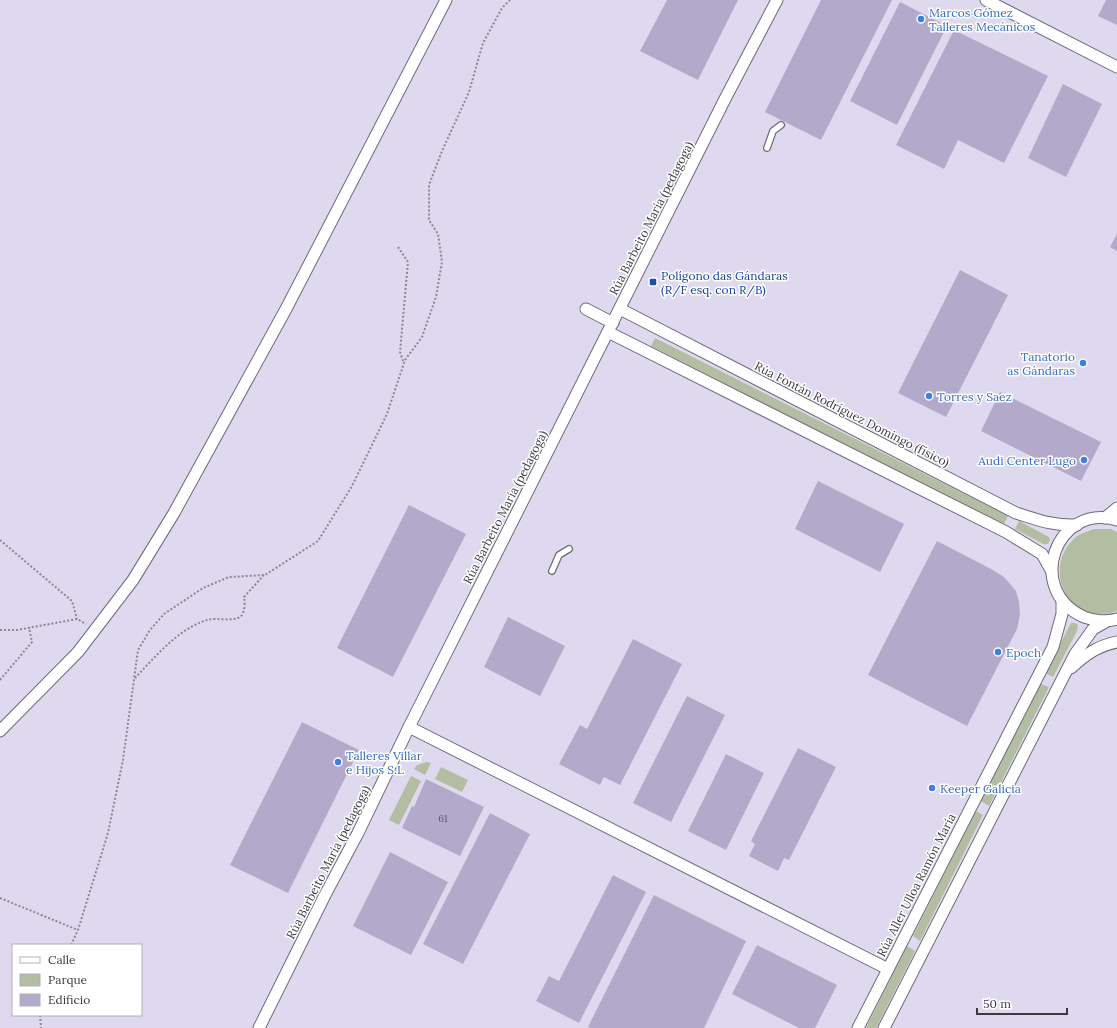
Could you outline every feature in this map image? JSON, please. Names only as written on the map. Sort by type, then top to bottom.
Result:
[{"type":"street","points":[[0,731],[78,652],[133,580],[174,513],[286,309],[446,0]]},
{"type":"street","name":"Rúa Barbeito María (pedagoga)","points":[[259,1028],[325,895],[358,833],[409,727],[610,327],[777,0]]},
{"type":"street","points":[[986,0],[1117,67]]},
{"type":"street","points":[[586,309],[610,327],[1006,532],[1042,554],[1051,570]]},
{"type":"street","name":"Rúa Fontán Rodríguez Domingo (físico)","points":[[620,309],[1016,513],[1049,524],[1063,526],[1077,525]]},
{"type":"street","points":[[1105,518],[1117,508]]},
{"type":"street","points":[[1114,620],[1090,619],[1075,612],[1062,601],[1054,586],[1051,570],[1052,559],[1056,549],[1061,539],[1068,531],[1090,519],[1105,518],[1117,520]]},
{"type":"street","name":"Rúa Aller Ulloa Ramón María","points":[[858,1028],[1053,647],[1062,614],[1062,601]]},
{"type":"street","points":[[884,1028],[1075,654],[1084,639],[1093,629],[1114,620]]},
{"type":"street","points":[[1066,672],[1086,654],[1117,642]]},
{"type":"street","points":[[409,727],[888,970]]},
{"type":"lane","points":[[767,148],[773,131],[781,125]]},
{"type":"lane","points":[[552,571],[560,555],[569,549]]},
{"type":"path","points":[[134,679],[156,655],[182,632],[206,620],[220,618],[234,620],[242,615],[245,607],[244,597],[265,575],[318,541],[352,486],[387,414],[404,362],[422,337],[436,297],[442,262],[438,234],[429,220],[429,185],[442,151],[469,92],[483,43],[502,8],[510,0]]},
{"type":"path","points":[[398,247],[408,262],[400,352],[404,362]]},
{"type":"path","points":[[0,540],[72,601],[77,619]]},
{"type":"path","points":[[71,944],[78,930],[108,832],[123,760],[138,650],[150,630],[164,614],[203,588],[229,577],[265,575]]},
{"type":"path","points":[[0,630],[77,619],[96,629]]},
{"type":"path","points":[[0,680],[32,642],[29,627]]},
{"type":"path","points":[[0,898],[78,930]]},
{"type":"path","points":[[40,1016],[41,1028]]},
{"type":"shaded area","points":[[0,0],[1117,0],[1117,1028],[0,1028]]},
{"type":"green space","points":[[655,338],[1008,516],[1004,524],[651,346]]},
{"type":"green space","points":[[1019,521],[1049,537],[1050,540],[1048,544],[1043,544],[1015,529]]},
{"type":"green space","points":[[1094,529],[1111,529],[1117,532],[1117,611],[1100,614],[1086,611],[1074,603],[1065,592],[1060,579],[1060,564],[1066,549],[1077,536]]},
{"type":"green space","points":[[1071,623],[1078,625],[1077,631],[1053,677],[1045,673]]},
{"type":"green space","points":[[1041,684],[1049,687],[989,806],[981,801]]},
{"type":"green space","points":[[427,762],[431,763],[425,775],[414,769],[417,765]]},
{"type":"green space","points":[[441,767],[468,780],[462,792],[435,779]]},
{"type":"green space","points":[[411,776],[421,781],[399,825],[389,820]]},
{"type":"green space","points":[[976,811],[983,815],[920,941],[913,936]]},
{"type":"green space","points":[[907,946],[915,951],[876,1028],[866,1028]]},
{"type":"building","points":[[667,0],[738,0],[698,80],[640,51]]},
{"type":"building","points":[[821,0],[892,0],[821,140],[765,112]]},
{"type":"building","points":[[1106,0],[1117,0],[1117,25],[1098,16]]},
{"type":"building","points":[[900,2],[947,26],[897,125],[850,101]]},
{"type":"building","points":[[954,30],[1048,76],[1004,163],[958,140],[944,169],[896,145]]},
{"type":"building","points":[[1063,84],[1102,104],[1066,177],[1028,158]]},
{"type":"building","points":[[1117,234],[1117,251],[1110,247]]},
{"type":"building","points":[[960,270],[1008,295],[946,417],[898,393]]},
{"type":"building","points":[[1000,392],[1101,442],[1081,481],[981,431]]},
{"type":"building","points":[[818,481],[904,524],[880,572],[795,529]]},
{"type":"building","points":[[409,505],[466,534],[393,677],[337,648]]},
{"type":"building","points":[[937,541],[1004,577],[1016,591],[1019,602],[1020,614],[1017,629],[967,726],[868,675]]},
{"type":"building","points":[[508,617],[565,646],[540,696],[484,667]]},
{"type":"building","points":[[633,639],[682,664],[620,785],[604,777],[600,785],[559,764],[580,725],[587,729]]},
{"type":"building","points":[[687,696],[725,715],[671,822],[633,803]]},
{"type":"building","points":[[302,722],[359,750],[288,893],[230,865]]},
{"type":"building","points":[[798,748],[836,767],[789,860],[784,858],[778,871],[749,856],[755,844],[751,841]]},
{"type":"building","points":[[726,754],[764,773],[726,850],[688,831]]},
{"type":"building","points":[[426,779],[484,807],[460,856],[402,828],[412,806],[414,807]]},
{"type":"building","points":[[490,813],[530,834],[463,964],[423,944]]},
{"type":"building","points":[[390,852],[448,882],[411,955],[353,926]]},
{"type":"building","points":[[613,875],[646,892],[579,1023],[536,1001],[549,976],[559,981]]},
{"type":"building","points":[[654,895],[746,941],[704,1028],[590,1028],[588,1027]]},
{"type":"building","points":[[757,945],[837,985],[815,1028],[799,1028],[732,994]]},
{"type":"place","name":"Marcos Gómez Talleres Mecánicos","points":[[921,19]]},
{"type":"place","name":"Polígono das Gándaras (R/F esq. con R/B)","points":[[653,282]]},
{"type":"place","name":"Tanatorio as Gándaras","points":[[1083,363]]},
{"type":"place","name":"Torres y Saez","points":[[929,396]]},
{"type":"place","name":"Audi Center Lugo","points":[[1084,460]]},
{"type":"place","name":"Epoch","points":[[998,652]]},
{"type":"place","name":"Talleres Villar e Hijos S.L","points":[[338,762]]},
{"type":"place","name":"Keeper Galicia","points":[[932,788]]}]
